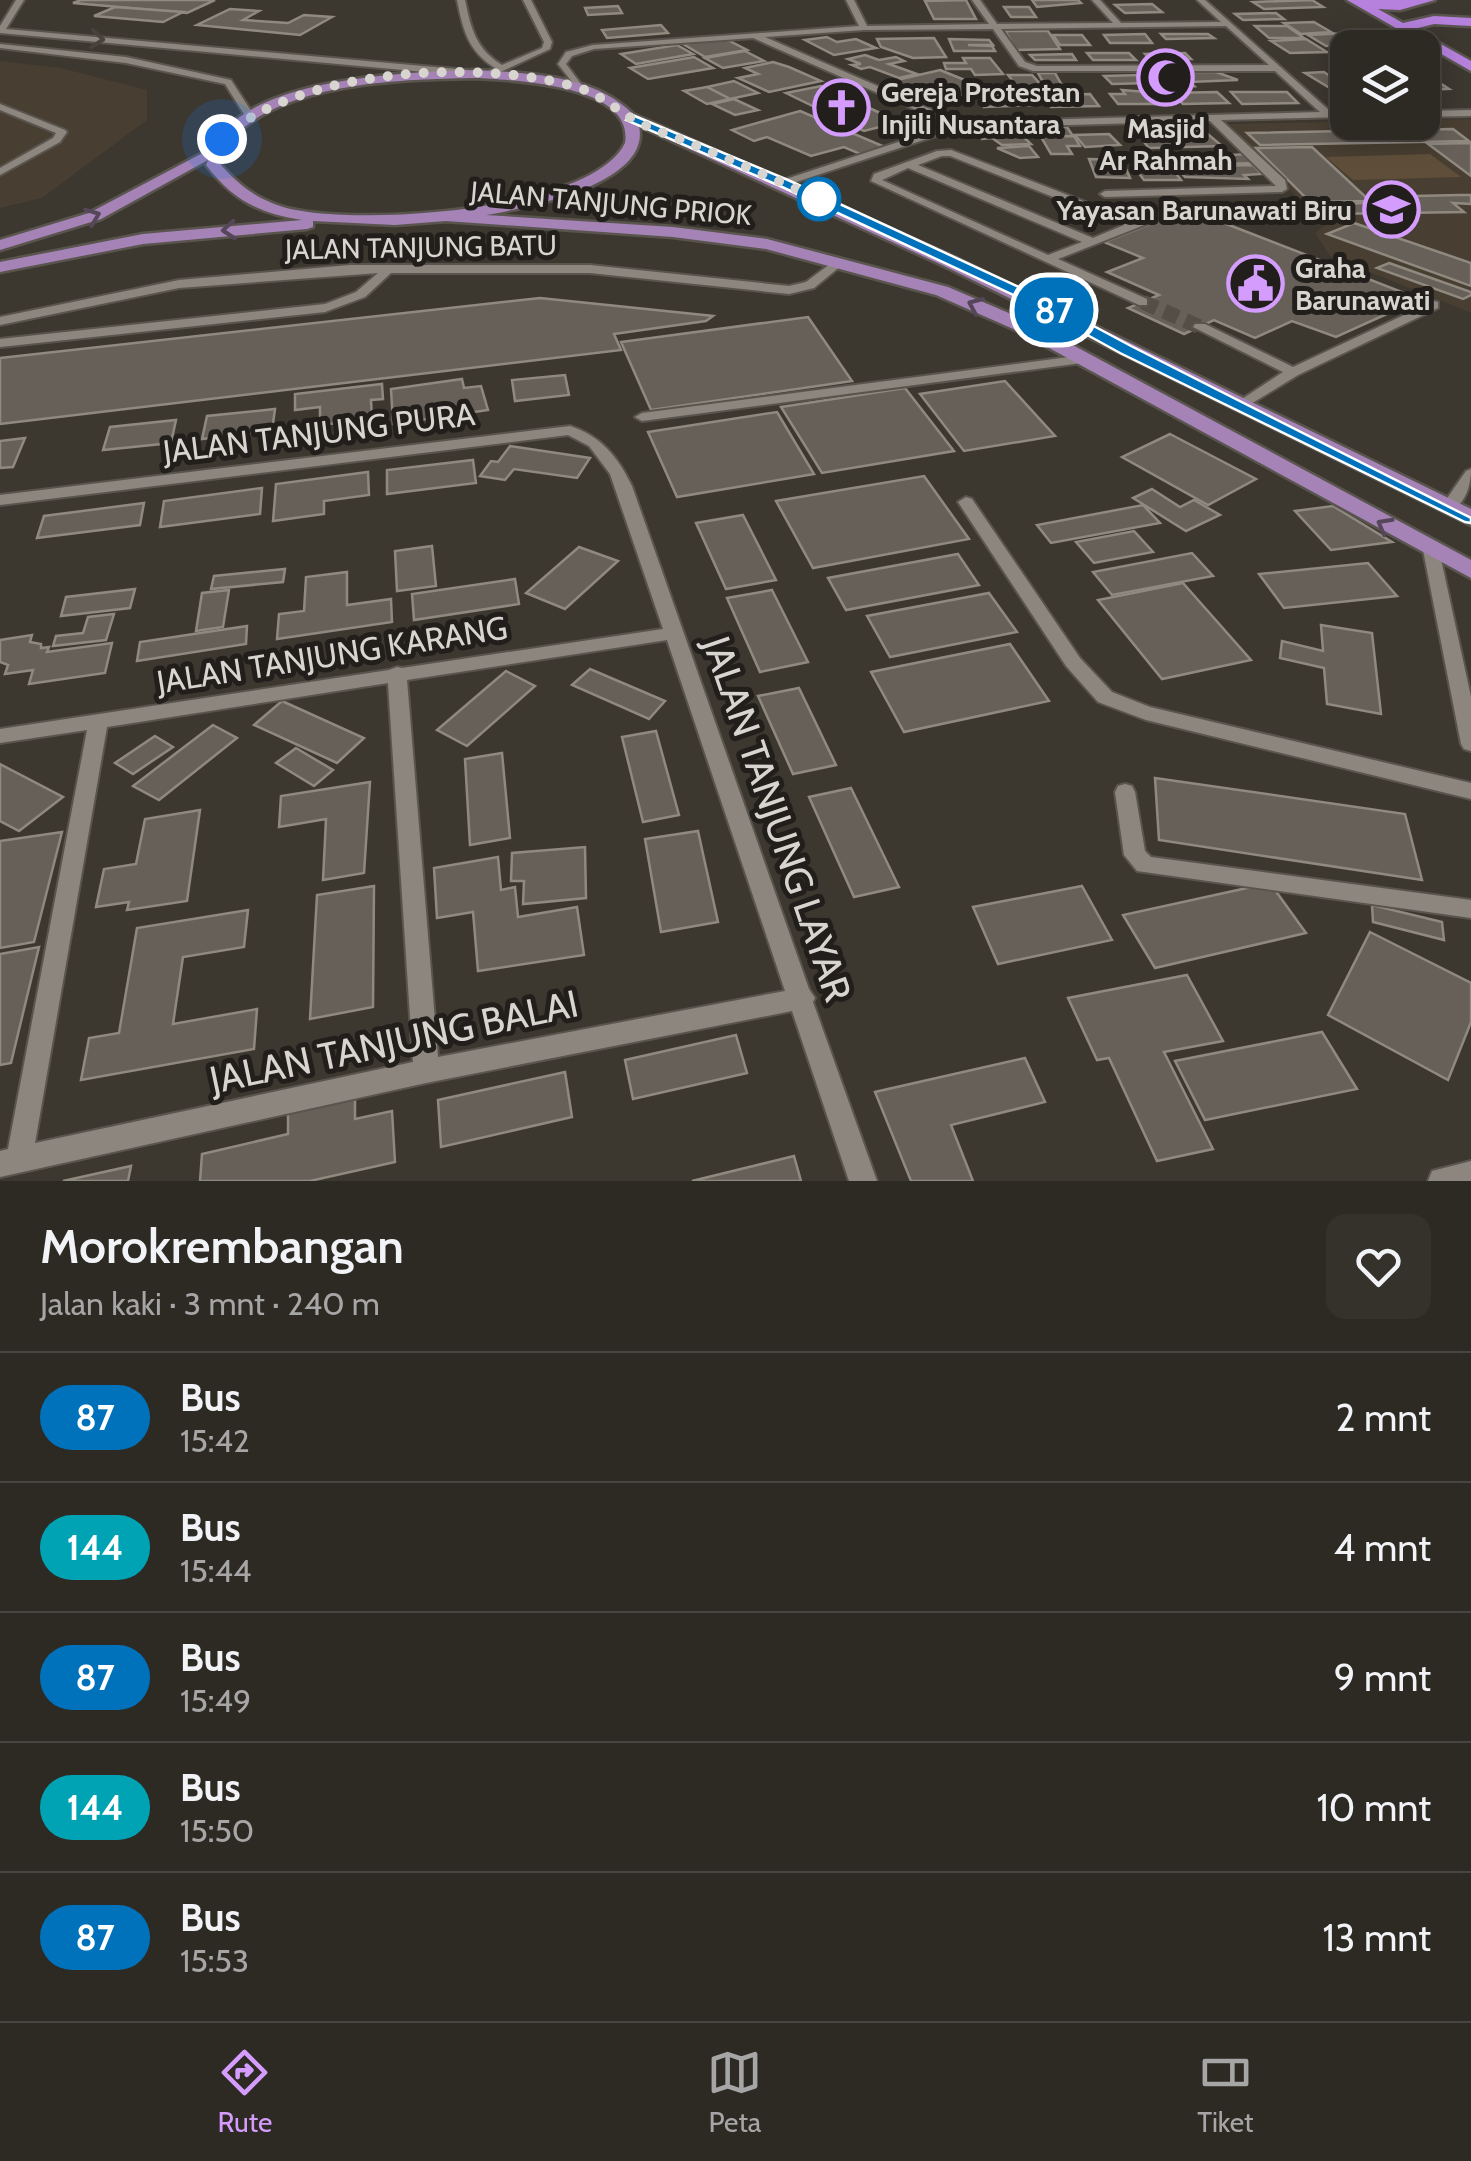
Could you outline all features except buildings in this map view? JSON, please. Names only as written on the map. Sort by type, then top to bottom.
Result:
[{"type":"highway","points":[[1356,2],[1400,6],[1431,0],[1471,20]]},
{"type":"highway","points":[[1356,2],[1471,67]]},
{"type":"highway","points":[[1403,28],[1434,20],[1471,20]]},
{"type":"main road","points":[[362,221],[303,214],[256,202],[218,178],[212,165],[214,151],[222,139],[250,117],[336,87],[406,76],[489,72],[579,88]]},
{"type":"main road","name":"JALAN TANJUNG PRIOK","points":[[579,88],[601,96],[630,118],[784,183],[1029,297],[1125,350],[1471,518]]},
{"type":"main road","points":[[0,266],[144,239],[362,221],[450,218],[538,201],[602,175],[632,146],[635,131],[630,118]]},
{"type":"main road","points":[[0,245],[95,216],[214,151]]},
{"type":"main road","name":"JALAN TANJUNG PRIOK","points":[[450,218],[673,232],[768,244],[942,291],[1084,358],[1471,570]]},
{"type":"street","points":[[20,0],[1,31],[489,72],[546,48],[548,42],[527,0]]},
{"type":"street","points":[[461,0],[472,47],[489,72]]},
{"type":"street","points":[[850,0],[864,28]]},
{"type":"street","points":[[976,0],[1022,64],[1032,68],[1277,68]]},
{"type":"street","points":[[1096,0],[1119,25]]},
{"type":"street","points":[[1201,0],[1328,114]]},
{"type":"street","points":[[579,88],[562,64],[580,50],[748,33],[1229,24]]},
{"type":"street","points":[[748,33],[959,125]]},
{"type":"street","points":[[0,46],[126,60],[228,82],[250,117]]},
{"type":"street","points":[[0,107],[62,132],[57,140],[0,172]]},
{"type":"street","points":[[1440,114],[1471,113]]},
{"type":"street","points":[[784,183],[959,125],[1328,114]]},
{"type":"street","points":[[1106,194],[1282,189],[1281,182],[1213,118]]},
{"type":"street","points":[[1134,225],[960,155],[941,153],[878,176],[876,181],[1144,302]]},
{"type":"street","points":[[909,165],[1091,242]]},
{"type":"street","points":[[1048,259],[1176,209]]},
{"type":"street","name":"JALAN TANJUNG BATU","points":[[0,321],[179,284],[390,268],[590,269],[789,290],[810,285],[838,262]]},
{"type":"street","points":[[0,343],[325,308],[357,299],[371,290],[390,268]]},
{"type":"street","points":[[1242,406],[1293,372],[1434,305]]},
{"type":"street","points":[[34,339],[42,311]]},
{"type":"street","points":[[1200,327],[1293,372]]},
{"type":"street","points":[[642,416],[1084,358]]},
{"type":"street","name":"JALAN TANJUNG PURA","points":[[0,500],[570,430],[595,442],[624,480]]},
{"type":"street","points":[[1449,507],[1471,474]]},
{"type":"street","name":"JALAN TANJUNG LAYAR","points":[[624,480],[864,1181]]},
{"type":"street","points":[[966,502],[1072,662],[1104,697],[1146,713],[1471,791]]},
{"type":"street","points":[[1430,550],[1471,744]]},
{"type":"street","name":"JALAN TANJUNG KARANG","points":[[0,736],[674,632]]},
{"type":"street","points":[[398,674],[426,1071]]},
{"type":"street","points":[[9,1162],[98,722]]},
{"type":"street","points":[[1125,792],[1135,855],[1145,865],[1471,908]]},
{"type":"street","name":"JALAN TANJUNG BALAI","points":[[9,1162],[426,1071],[803,998]]},
{"type":"street","points":[[1442,1181],[1471,1174]]},
{"type":"shaded area","points":[[0,61],[61,68],[147,90],[147,120],[42,198],[0,208]]},
{"type":"shaded area","name":"Yayasan Barunawati Biru","points":[[1471,119],[1471,313],[1330,256],[1315,233],[1324,226],[1229,124],[1330,122],[1330,140],[1440,140],[1440,120]]},
{"type":"shaded area","points":[[1430,154],[1461,177],[1353,180],[1326,157]]},
{"type":"tunnel","points":[[1147,304],[1143,302],[1200,327]]},
{"type":"bus line","name":"87","points":[[630,118],[784,183],[1029,297],[1125,350],[1471,518]]},
{"type":"place","name":"Masjid Ar Rahmah","points":[[1166,77]]},
{"type":"place","name":"Gereja Protestan Injili Nusantara","points":[[842,108]]},
{"type":"place","name":"Yayasan Barunawati Biru","points":[[1391,210]]},
{"type":"place","name":"Graha Barunawati","points":[[1256,284]]},
{"type":"route","points":[[222,139],[250,117],[275,105],[336,87],[441,74],[522,77],[552,81],[601,96],[630,118],[819,199]]}]
